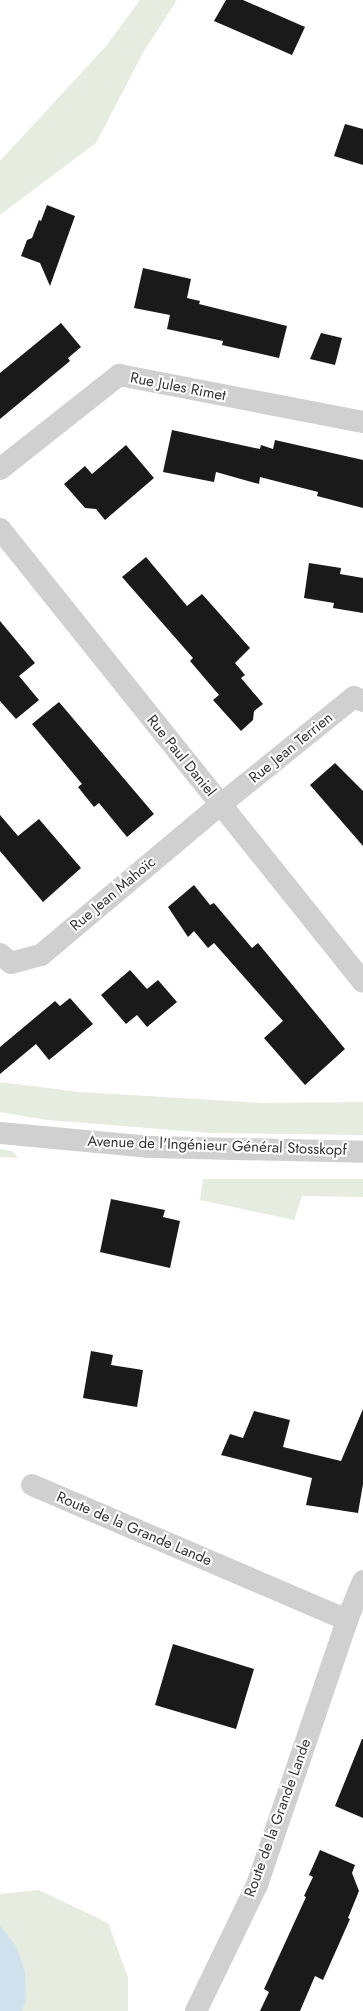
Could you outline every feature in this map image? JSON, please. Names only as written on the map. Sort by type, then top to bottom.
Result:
[{"type":"street","name":"Rue Jules Rimet","points":[[0,469],[119,375],[363,422]]},
{"type":"street","name":"Rue Paul Daniel","points":[[0,529],[363,982]]},
{"type":"street","name":"Rue Jean Terrien","points":[[220,805],[354,697],[363,701]]},
{"type":"street","name":"Rue Jean Mahoïc","points":[[0,954],[11,963],[42,955],[220,805]]},
{"type":"street","name":"Avenue de l'Ingénieur Général Stosskopf","points":[[0,1133],[150,1147],[363,1152]]},
{"type":"street","name":"Route de la Grande Lande","points":[[32,1485],[347,1620]]},
{"type":"street","name":"Route de la Grande Lande","points":[[196,2011],[257,1885],[347,1620],[363,1581]]},
{"type":"shaded area","points":[[140,0],[177,0],[144,51],[96,143],[0,215],[0,161],[106,46]]},
{"type":"shaded area","points":[[0,1082],[80,1092],[263,1103],[363,1102],[363,1135],[210,1133],[47,1120],[0,1112]]},
{"type":"shaded area","points":[[0,1149],[12,1151],[18,1158],[0,1157]]},
{"type":"shaded area","points":[[203,1179],[363,1179],[363,1197],[302,1196],[294,1220],[200,1200]]},
{"type":"shaded area","points":[[39,1890],[108,1923],[128,1977],[128,2011],[0,2011],[0,1894]]},
{"type":"water","points":[[0,1926],[16,1946],[25,1972],[26,1999],[22,2011],[0,2011]]},
{"type":"building","points":[[226,0],[243,0],[305,27],[292,55],[214,21]]},
{"type":"building","points":[[345,124],[363,129],[363,165],[334,156]]},
{"type":"building","points":[[47,205],[75,216],[50,286],[40,263],[21,256],[27,240],[32,238],[39,220],[41,221]]},
{"type":"building","points":[[143,268],[191,279],[187,298],[200,301],[199,304],[287,326],[279,358],[222,345],[223,341],[167,329],[170,315],[134,308]]},
{"type":"building","points":[[61,323],[81,347],[68,358],[70,361],[0,419],[0,373]]},
{"type":"building","points":[[321,333],[342,338],[335,365],[310,359]]},
{"type":"building","points":[[172,430],[260,449],[261,445],[273,449],[275,440],[363,460],[363,508],[317,496],[318,492],[260,477],[259,484],[216,472],[214,482],[163,472]]},
{"type":"building","points":[[126,445],[154,478],[105,520],[96,509],[85,508],[64,484],[85,466],[92,474]]},
{"type":"building","points":[[146,557],[187,606],[202,594],[250,648],[235,663],[245,675],[241,678],[263,704],[254,711],[253,720],[241,731],[213,700],[219,695],[190,661],[193,658],[122,577]]},
{"type":"building","points":[[309,563],[341,568],[340,574],[363,578],[363,613],[333,608],[334,603],[304,598]]},
{"type":"building","points":[[0,621],[35,663],[19,676],[39,700],[16,719],[0,701]]},
{"type":"building","points":[[59,702],[154,814],[127,837],[99,803],[94,807],[78,787],[82,784],[32,724]]},
{"type":"building","points":[[335,763],[363,791],[363,846],[310,785]]},
{"type":"building","points":[[0,815],[18,836],[39,819],[81,868],[43,902],[0,851]]},
{"type":"building","points":[[194,885],[210,905],[214,903],[252,948],[258,943],[345,1049],[305,1085],[264,1038],[283,1021],[214,943],[208,948],[194,931],[188,937],[168,907]]},
{"type":"building","points":[[130,970],[147,989],[158,980],[177,1002],[147,1027],[137,1015],[126,1024],[101,995]]},
{"type":"building","points":[[70,998],[93,1024],[49,1060],[36,1044],[0,1074],[0,1047],[55,1001],[60,1006]]},
{"type":"building","points":[[111,1199],[165,1210],[163,1217],[180,1221],[170,1268],[100,1252]]},
{"type":"building","points":[[91,1351],[113,1355],[111,1365],[143,1370],[137,1407],[83,1398]]},
{"type":"building","points":[[363,1409],[363,1484],[358,1513],[306,1505],[312,1478],[221,1455],[230,1434],[243,1438],[254,1411],[290,1420],[283,1447],[341,1461]]},
{"type":"building","points":[[173,1644],[254,1669],[236,1729],[155,1705]]},
{"type":"building","points":[[363,1739],[363,1818],[335,1806]]},
{"type":"building","points":[[320,1850],[355,1865],[352,1873],[359,1891],[348,1918],[350,1919],[323,1980],[315,1976],[300,2011],[260,2011],[269,1992],[264,1989],[306,1897],[304,1896],[313,1877],[309,1875]]}]
